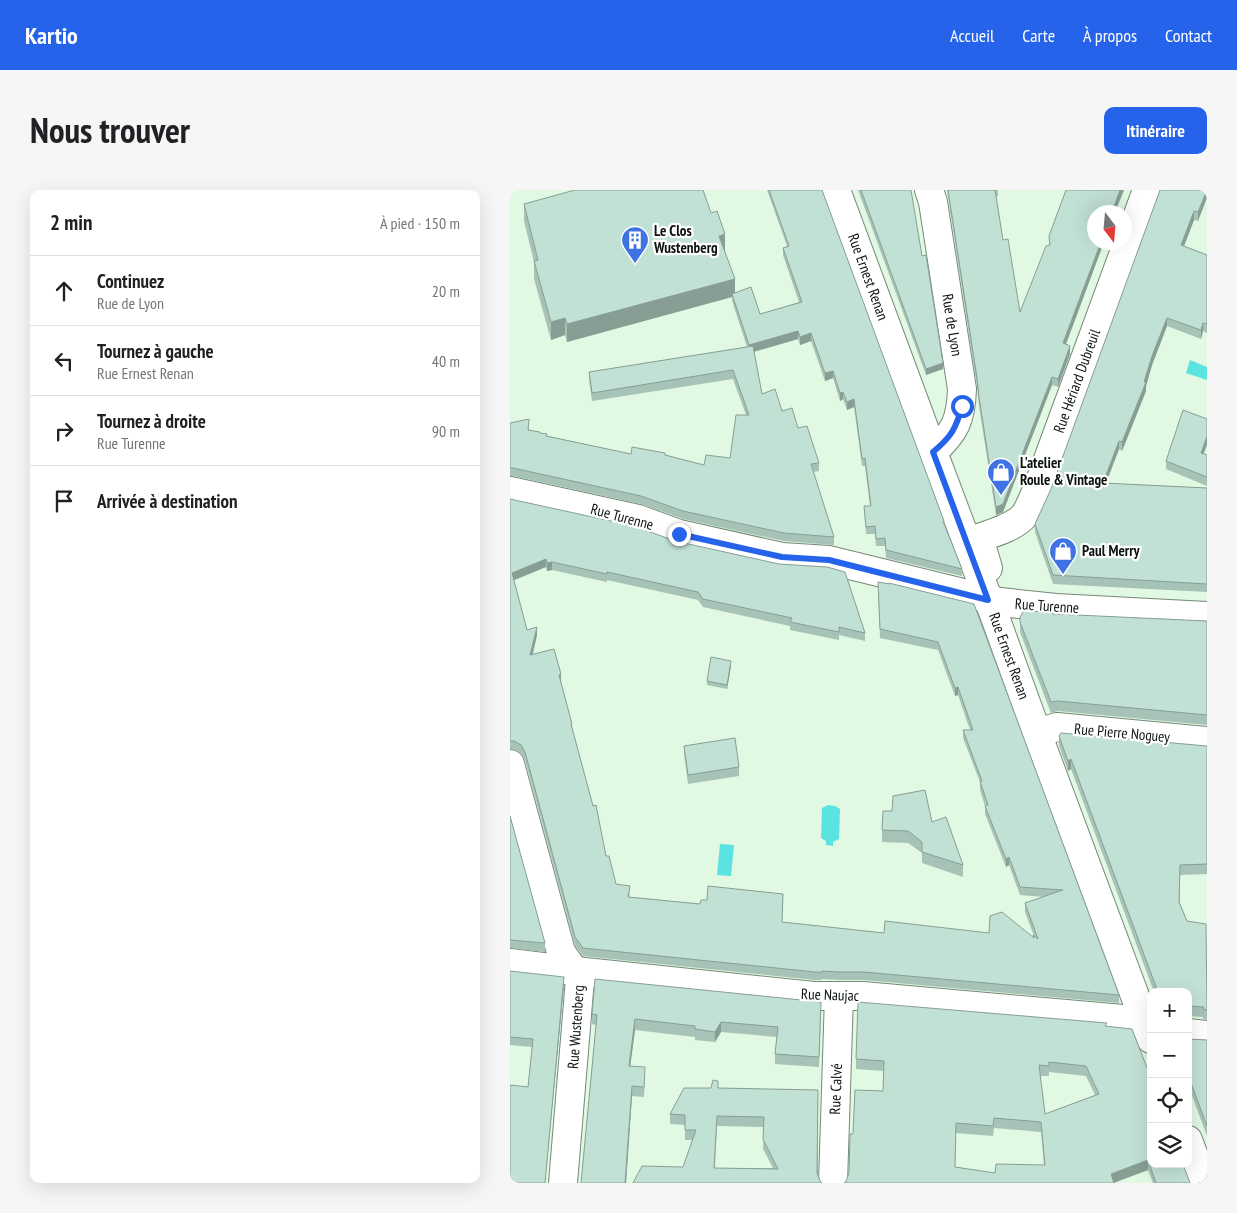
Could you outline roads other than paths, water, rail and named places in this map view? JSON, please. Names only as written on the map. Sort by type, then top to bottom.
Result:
[{"type":"street","name":"Rue Ernest Renan","points":[[836,190],[933,452],[973,540]]},
{"type":"street","name":"Rue de Lyon","points":[[929,190],[933,202],[962,390],[962,406],[957,422],[945,441],[933,452]]},
{"type":"street","name":"Rue Hériard Dubreuil","points":[[973,540],[1011,525],[1023,517],[1030,505],[1148,190]]},
{"type":"street","name":"Rue Turenne","points":[[510,491],[638,519],[679,534],[782,557],[829,560],[994,601],[1056,608],[1207,616]]},
{"type":"street","points":[[973,540],[983,553],[994,601]]},
{"type":"street","name":"Rue Ernest Renan","points":[[994,601],[1037,732],[1147,1025]]},
{"type":"street","name":"Rue Pierre Noguey","points":[[1037,732],[1057,727],[1207,741]]},
{"type":"street","name":"Rue Wustenberg","points":[[510,764],[561,952],[580,979],[564,1183]]},
{"type":"street","name":"Rue Naujac","points":[[510,963],[805,995],[863,996],[1123,1019],[1147,1029]]},
{"type":"street","name":"Rue Calvé","points":[[833,1183],[839,996]]},
{"type":"street","points":[[1192,1033],[1207,1035]]},
{"type":"street","points":[[1192,1151],[1204,1183]]},
{"type":"water","points":[[1190,360],[1207,367],[1207,380],[1186,373]]},
{"type":"water","points":[[828,805],[840,809],[839,839],[833,842],[833,846],[826,845],[826,841],[821,838],[822,808]]},
{"type":"water","points":[[720,844],[734,845],[731,876],[717,875]]},
{"type":"place","name":"Le Clos Wustenberg","points":[[635,264]]},
{"type":"place","name":"L'atelier Roule & Vintage","points":[[1001,496]]},
{"type":"place","name":"Paul Merry","points":[[1063,575]]}]
